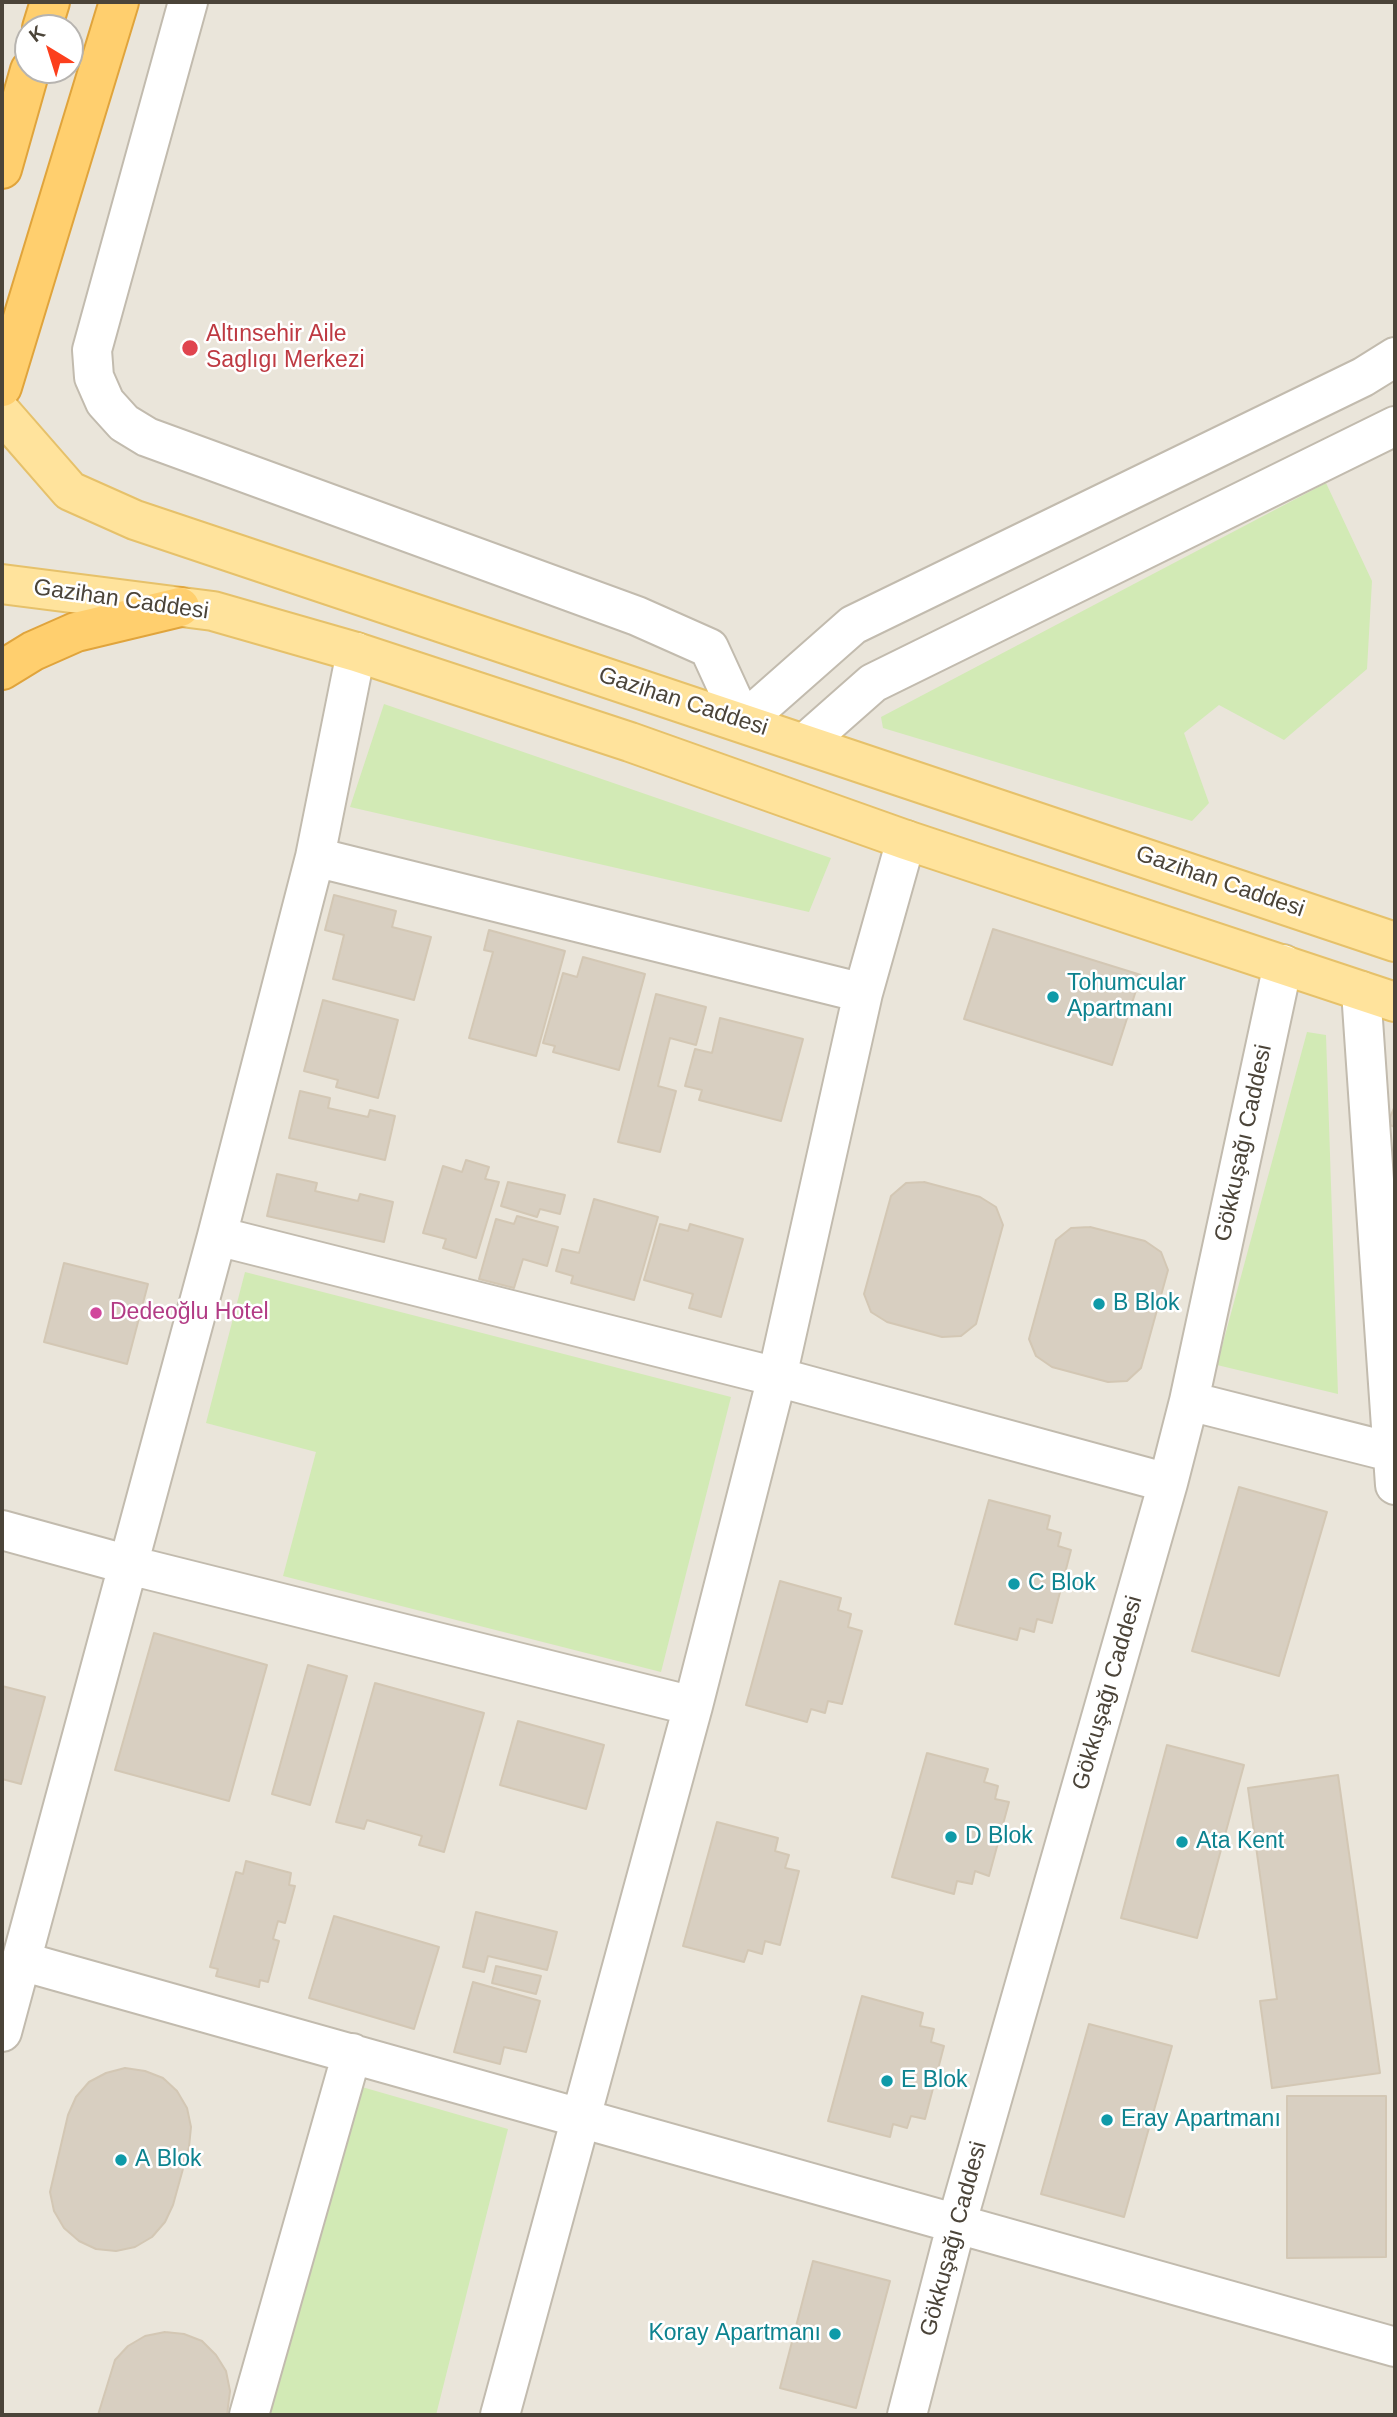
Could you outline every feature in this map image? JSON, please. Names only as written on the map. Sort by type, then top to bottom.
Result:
[{"type":"highway","points":[[2,387],[119,2]]},
{"type":"highway","points":[[2,169],[26,84]]},
{"type":"highway","points":[[2,284],[49,236]]},
{"type":"highway","points":[[2,670],[33,651],[76,632],[180,607]]},
{"type":"main road","name":"Gazihan Caddesi","points":[[2,413],[70,491],[97,505],[219,549],[1395,942]]},
{"type":"main road","name":"Gazihan Caddesi","points":[[2,584],[213,611],[356,652],[630,742],[906,840],[1378,996]]},
{"type":"street","points":[[188,2],[92,350],[94,377],[105,402],[124,423],[147,437],[637,616],[709,648],[743,722],[853,625],[1363,377],[1395,357]]},
{"type":"street","points":[[805,743],[873,683],[1395,426]]},
{"type":"street","points":[[2,2032],[217,1236],[315,857],[356,652]]},
{"type":"street","points":[[500,2415],[693,1706],[777,1377],[863,993],[906,840]]},
{"type":"street","points":[[315,857],[863,993]]},
{"type":"street","name":"Gökkuşağı Caddesi","points":[[907,2415],[957,2222],[1168,1483],[1189,1401],[1283,964]]},
{"type":"street","points":[[1189,1401],[1395,1464],[1378,996]]},
{"type":"street","points":[[217,1236],[777,1377],[1168,1483]]},
{"type":"street","points":[[2,1530],[129,1565],[693,1706]]},
{"type":"street","points":[[21,1961],[1395,2347]]},
{"type":"street","points":[[249,2415],[352,2053]]},
{"type":"shaded area","points":[[2,2],[1395,2],[1395,2415],[2,2415]]},
{"type":"green space","points":[[1326,483],[1372,581],[1367,669],[1284,740],[1219,705],[1184,733],[1209,803],[1192,821],[883,728],[881,717]]},
{"type":"green space","points":[[384,704],[831,858],[809,912],[350,807]]},
{"type":"green space","points":[[1307,1032],[1326,1035],[1338,1394],[1217,1365]]},
{"type":"green space","points":[[245,1272],[731,1397],[661,1672],[283,1576],[316,1452],[206,1423]]},
{"type":"green space","points":[[362,2087],[508,2129],[436,2415],[270,2415]]},
{"type":"building","points":[[334,895],[396,911],[392,927],[431,937],[414,1000],[333,979],[344,935],[325,930]]},
{"type":"building","name":"Tohumcular Apartmanı","points":[[993,929],[1141,975],[1112,1065],[964,1019]]},
{"type":"building","points":[[489,930],[565,951],[536,1056],[469,1038],[493,952],[484,950]]},
{"type":"building","points":[[583,957],[645,974],[619,1070],[553,1052],[555,1046],[543,1043],[563,973],[577,977]]},
{"type":"building","points":[[656,994],[706,1007],[696,1045],[670,1038],[658,1086],[676,1091],[660,1152],[618,1142]]},
{"type":"building","points":[[323,1000],[398,1020],[378,1098],[336,1087],[338,1080],[304,1071]]},
{"type":"building","points":[[720,1018],[803,1039],[781,1121],[699,1100],[702,1090],[685,1086],[695,1049],[712,1053]]},
{"type":"building","points":[[300,1091],[330,1098],[328,1108],[368,1117],[370,1110],[395,1116],[385,1160],[289,1138]]},
{"type":"building","points":[[1395,1106],[1395,1127],[1387,1124]]},
{"type":"building","points":[[466,1160],[489,1167],[485,1179],[499,1182],[476,1258],[443,1248],[446,1239],[423,1233],[443,1166],[462,1172]]},
{"type":"building","points":[[277,1174],[317,1183],[315,1191],[358,1201],[360,1194],[393,1202],[384,1242],[267,1216]]},
{"type":"building","points":[[508,1182],[565,1195],[560,1214],[540,1209],[537,1217],[501,1206]]},
{"type":"building","points":[[924,1182],[980,1197],[996,1207],[1003,1225],[976,1324],[961,1336],[942,1337],[887,1322],[871,1312],[864,1294],[891,1196],[906,1183]]},
{"type":"building","points":[[594,1199],[658,1217],[634,1300],[571,1283],[573,1276],[556,1271],[562,1249],[579,1253]]},
{"type":"building","points":[[517,1216],[558,1227],[547,1266],[523,1259],[514,1288],[479,1279],[496,1219],[514,1224]]},
{"type":"building","points":[[660,1224],[688,1231],[690,1224],[743,1239],[721,1317],[689,1308],[693,1294],[644,1280]]},
{"type":"building","name":"B Blok","points":[[1090,1227],[1145,1241],[1161,1252],[1168,1270],[1141,1368],[1127,1381],[1108,1382],[1052,1367],[1036,1356],[1029,1339],[1056,1240],[1071,1228]]},
{"type":"building","name":"Dedeoğlu Hotel","points":[[64,1263],[148,1284],[127,1364],[44,1342]]},
{"type":"building","points":[[1239,1487],[1327,1512],[1279,1676],[1192,1651]]},
{"type":"building","name":"C Blok","points":[[989,1500],[1050,1516],[1047,1529],[1061,1533],[1058,1546],[1071,1550],[1052,1623],[1037,1619],[1034,1632],[1020,1628],[1017,1640],[955,1624]]},
{"type":"building","points":[[780,1581],[841,1598],[838,1610],[851,1614],[848,1627],[862,1631],[842,1704],[828,1701],[825,1713],[811,1709],[807,1722],[746,1705]]},
{"type":"building","points":[[154,1633],[267,1665],[229,1801],[115,1770]]},
{"type":"building","points":[[308,1665],[347,1676],[310,1805],[272,1794]]},
{"type":"building","points":[[375,1683],[484,1713],[444,1852],[419,1845],[422,1836],[367,1820],[364,1829],[336,1822]]},
{"type":"building","points":[[2,1686],[45,1697],[21,1784],[2,1779]]},
{"type":"building","points":[[518,1721],[604,1745],[586,1809],[500,1785]]},
{"type":"building","name":"Ata Kent","points":[[1167,1745],[1244,1765],[1197,1938],[1121,1918]]},
{"type":"building","name":"D Blok","points":[[927,1753],[988,1769],[984,1782],[998,1786],[995,1799],[1009,1802],[989,1876],[975,1871],[972,1884],[957,1881],[954,1894],[892,1877]]},
{"type":"building","points":[[1338,1775],[1380,2073],[1272,2088],[1260,2001],[1277,1999],[1248,1788]]},
{"type":"building","points":[[717,1822],[778,1838],[775,1851],[789,1855],[785,1868],[799,1871],[780,1945],[765,1941],[762,1954],[748,1950],[744,1962],[683,1946]]},
{"type":"building","points":[[246,1861],[291,1873],[289,1885],[295,1886],[285,1923],[278,1921],[273,1939],[279,1941],[268,1982],[260,1980],[259,1987],[216,1976],[218,1969],[210,1967],[236,1872],[243,1874]]},
{"type":"building","points":[[476,1912],[557,1932],[547,1970],[488,1956],[484,1972],[463,1967]]},
{"type":"building","points":[[334,1916],[439,1947],[414,2029],[309,1998]]},
{"type":"building","points":[[496,1966],[541,1976],[536,1994],[492,1983]]},
{"type":"building","points":[[473,1982],[540,2001],[526,2052],[504,2047],[500,2064],[454,2052]]},
{"type":"building","name":"E Blok","points":[[862,1996],[923,2013],[920,2026],[934,2029],[931,2042],[944,2046],[925,2119],[911,2116],[907,2128],[893,2124],[890,2137],[828,2121]]},
{"type":"building","name":"Eray Apartmanı","points":[[1089,2024],[1172,2046],[1124,2217],[1041,2194]]},
{"type":"building","name":"A Blok","points":[[125,2068],[145,2071],[163,2078],[177,2091],[187,2108],[191,2127],[189,2147],[173,2205],[165,2222],[152,2237],[135,2247],[116,2251],[96,2249],[79,2241],[64,2228],[54,2211],[50,2192],[68,2115],[76,2097],[89,2082],[106,2073]]},
{"type":"building","points":[[1287,2096],[1386,2096],[1386,2257],[1287,2258]]},
{"type":"building","name":"Koray Apartmanı","points":[[813,2261],[890,2281],[856,2408],[780,2388]]},
{"type":"building","points":[[165,2332],[184,2334],[202,2341],[216,2355],[226,2371],[230,2391],[227,2415],[98,2415],[115,2360],[128,2346],[145,2336]]},
{"type":"place","name":"Altınsehir Aile Saglıgı Merkezi","points":[[190,348]]},
{"type":"place","name":"Tohumcular Apartmanı","points":[[1053,997]]},
{"type":"place","name":"B Blok","points":[[1099,1304]]},
{"type":"place","name":"Dedeoğlu Hotel","points":[[96,1313]]},
{"type":"place","name":"C Blok","points":[[1014,1584]]},
{"type":"place","name":"D Blok","points":[[951,1837]]},
{"type":"place","name":"Ata Kent","points":[[1182,1842]]},
{"type":"place","name":"E Blok","points":[[887,2081]]},
{"type":"place","name":"Eray Apartmanı","points":[[1107,2120]]},
{"type":"place","name":"A Blok","points":[[121,2160]]},
{"type":"place","name":"Koray Apartmanı","points":[[835,2334]]}]
